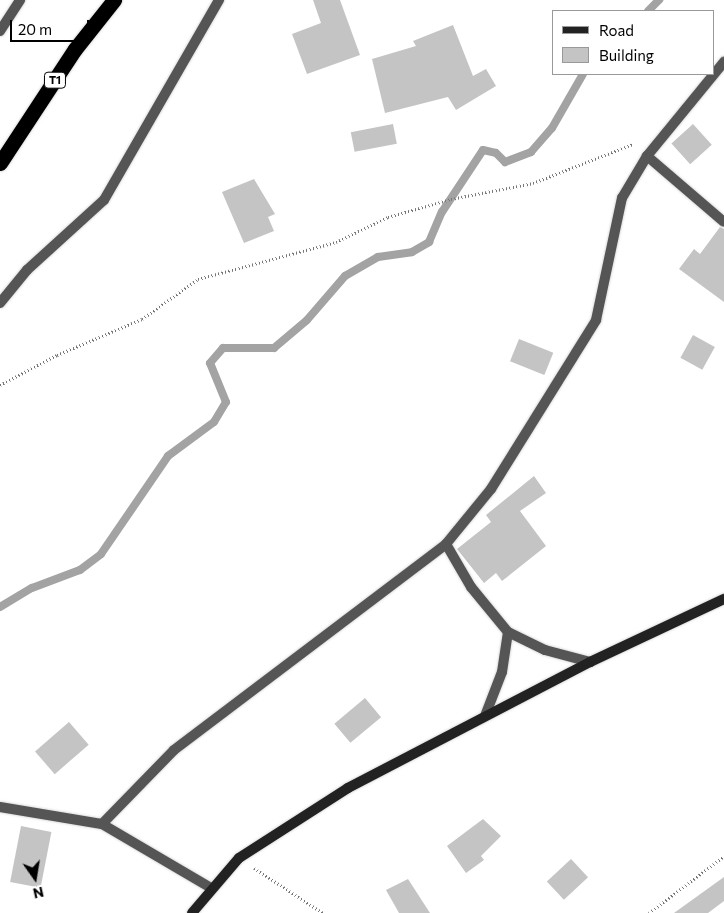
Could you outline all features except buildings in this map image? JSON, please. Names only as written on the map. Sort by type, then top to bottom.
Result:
[{"type":"highway","name":"T1","points":[[0,164],[76,48],[114,0]]},
{"type":"street","points":[[0,32],[20,0]]},
{"type":"street","points":[[0,303],[28,270],[104,200],[219,0]]},
{"type":"street","points":[[714,74],[724,62]]},
{"type":"street","points":[[102,824],[174,750],[446,544],[491,489],[596,320],[622,198],[647,156],[713,75]]},
{"type":"street","points":[[647,156],[724,222]]},
{"type":"street","points":[[446,544],[471,587],[508,632],[545,650],[590,662]]},
{"type":"street","points":[[192,913],[211,888],[239,858],[348,788],[590,662],[724,599]]},
{"type":"street","points":[[485,716],[502,672],[508,632]]},
{"type":"street","points":[[0,808],[102,824],[211,888]]},
{"type":"path","points":[[0,386],[65,351],[142,319],[198,279],[336,242],[388,217],[442,201],[533,183],[582,160],[665,134]]},
{"type":"path","points":[[649,913],[724,856]]},
{"type":"path","points":[[239,858],[323,913]]},
{"type":"waterway","points":[[649,10],[659,0]]},
{"type":"waterway","points":[[0,607],[32,588],[80,570],[101,554],[168,456],[214,422],[226,402],[210,363],[223,348],[274,348],[307,320],[345,276],[378,257],[412,252],[429,242],[442,212],[483,150],[496,153],[505,162],[531,152],[552,128],[582,75]]}]
